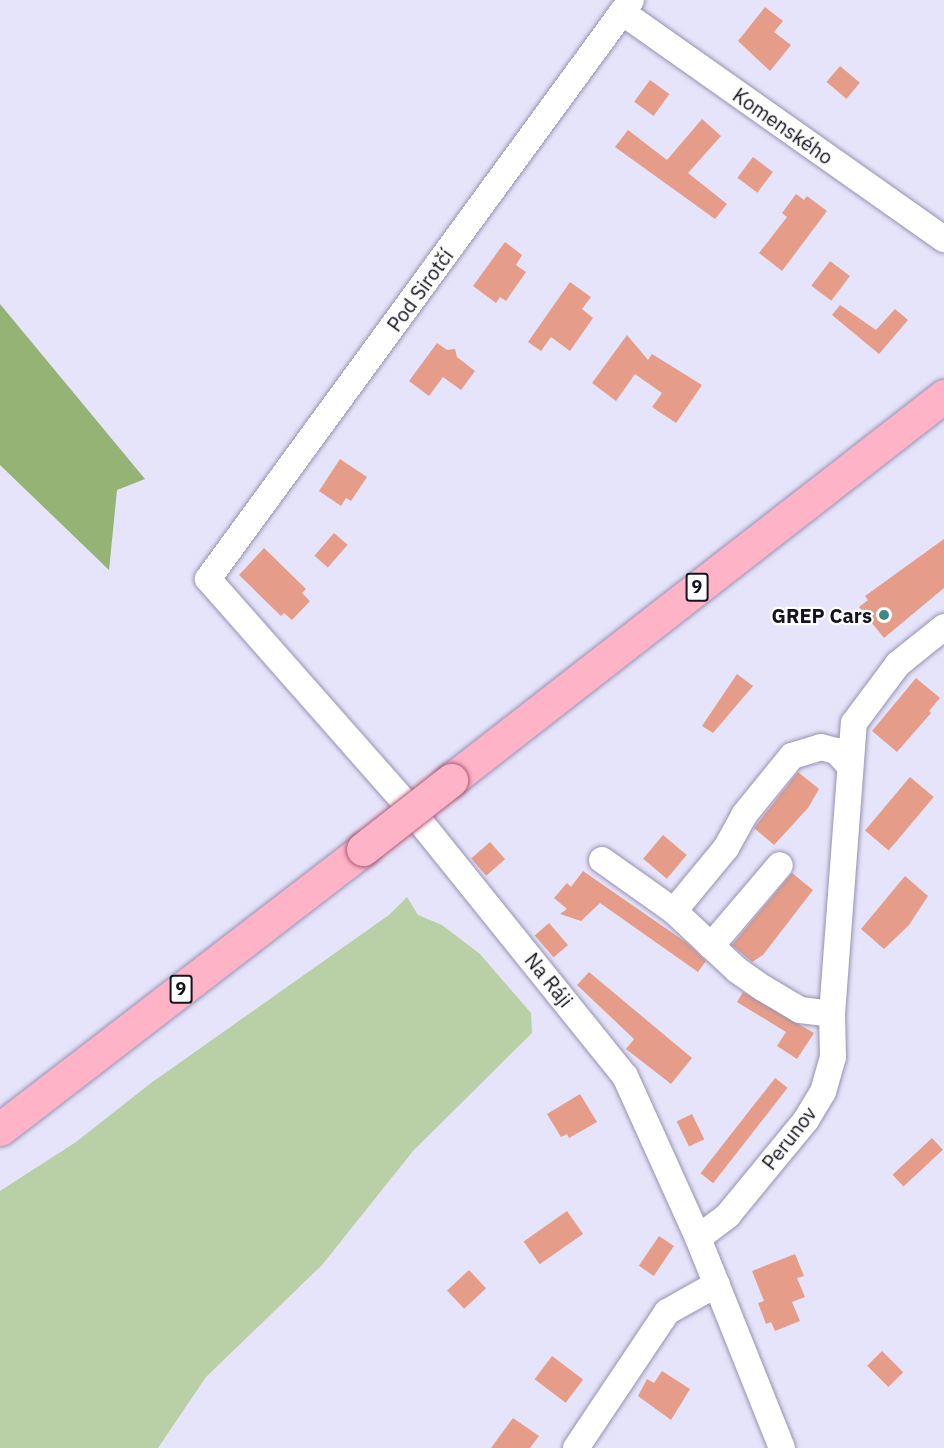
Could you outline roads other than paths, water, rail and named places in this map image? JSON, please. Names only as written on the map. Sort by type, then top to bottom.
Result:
[{"type":"main road","name":"9","points":[[0,1129],[944,396]]},
{"type":"street","name":"Komenského","points":[[627,6],[944,239]]},
{"type":"street","name":"Pod Sirotčí","points":[[208,579],[627,6]]},
{"type":"street","name":"Na Ráji","points":[[208,579],[402,799],[625,1076],[698,1238],[782,1448]]},
{"type":"street","name":"Perunov","points":[[698,1238],[728,1215],[806,1120],[823,1092],[833,1057],[832,1014],[848,764],[854,723],[898,664],[944,627]]},
{"type":"street","points":[[674,911],[726,848],[744,815],[792,756],[821,747],[836,751],[848,764]]},
{"type":"street","points":[[602,860],[674,911],[737,970],[785,1002],[814,1014],[832,1014]]},
{"type":"street","points":[[711,946],[780,865]]},
{"type":"street","points":[[576,1448],[667,1312],[717,1284]]},
{"type":"place","name":"GREP Cars","points":[[884,615]]}]
